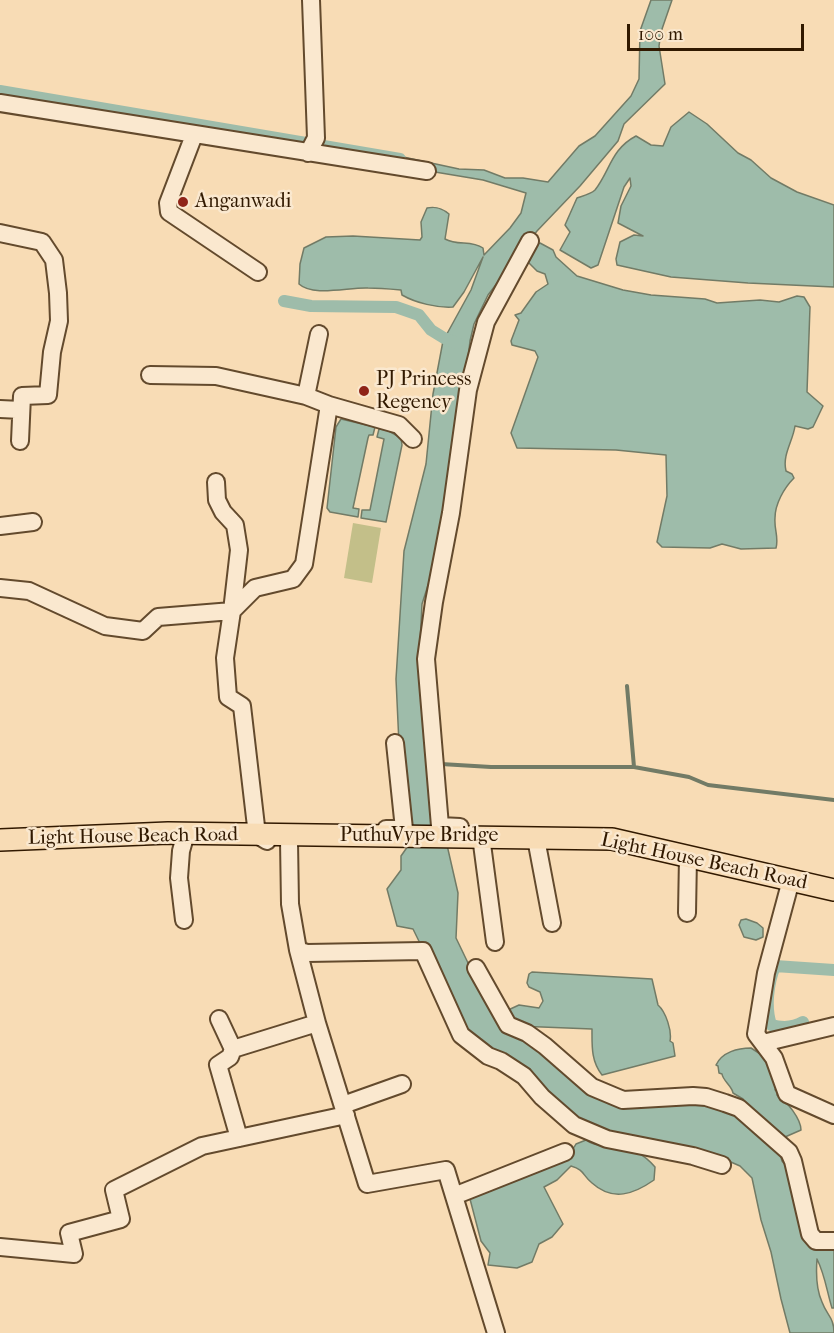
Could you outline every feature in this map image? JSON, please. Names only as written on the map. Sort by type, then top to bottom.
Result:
[{"type":"main road","name":"Light House Beach Road","points":[[0,840],[186,833],[262,835]]},
{"type":"main road","name":"PuthuVype Bridge","points":[[262,835],[581,837]]},
{"type":"main road","name":"Light House Beach Road","points":[[581,837],[612,839],[834,890]]},
{"type":"street","points":[[310,0],[312,146]]},
{"type":"street","points":[[0,103],[194,135],[312,146],[427,171]]},
{"type":"street","points":[[194,135],[168,203],[169,212],[258,272]]},
{"type":"street","points":[[0,233],[42,242],[54,260],[59,321],[52,352],[48,395],[22,396],[20,441]]},
{"type":"street","points":[[447,843],[581,844],[582,829],[440,826],[426,659],[434,602],[451,513],[468,390],[486,322],[530,241]]},
{"type":"street","points":[[306,396],[319,334]]},
{"type":"street","points":[[150,375],[216,376],[306,396],[399,425],[413,439]]},
{"type":"street","points":[[0,588],[29,591],[105,627],[143,631],[158,617],[232,611],[255,588],[293,579],[304,564],[329,405]]},
{"type":"street","points":[[0,409],[21,410]]},
{"type":"street","points":[[216,482],[217,500],[223,512],[235,525],[239,550],[225,658],[228,697],[242,706],[262,835],[266,841],[402,843]]},
{"type":"street","points":[[0,526],[33,522]]},
{"type":"street","points":[[262,835],[264,827],[404,829],[395,743]]},
{"type":"street","points":[[184,920],[179,878],[181,850],[186,833]]},
{"type":"street","points":[[288,842],[290,904],[298,950],[317,1023],[367,1184],[446,1170],[496,1333]]},
{"type":"street","points":[[482,844],[495,942]]},
{"type":"street","points":[[537,844],[552,923]]},
{"type":"street","points":[[687,913],[688,856]]},
{"type":"street","points":[[791,880],[765,984],[756,1034],[774,1058],[787,1094],[834,1115]]},
{"type":"street","points":[[298,950],[307,953],[423,951],[461,1035],[488,1056],[501,1061],[524,1076],[574,1125],[607,1139],[693,1156],[722,1165]]},
{"type":"street","points":[[476,968],[508,1025],[527,1033],[545,1046],[592,1087],[623,1100],[706,1097],[739,1108],[789,1152],[810,1234],[816,1241],[834,1241]]},
{"type":"street","points":[[219,1019],[233,1049],[230,1057],[218,1065],[239,1138]]},
{"type":"street","points":[[233,1049],[317,1023]]},
{"type":"street","points":[[763,1043],[834,1026]]},
{"type":"street","points":[[0,1247],[74,1254],[69,1233],[121,1219],[114,1190],[202,1146],[344,1110],[402,1084]]},
{"type":"street","points":[[454,1196],[565,1152]]},
{"type":"shaded area","points":[[651,0],[672,0],[661,32],[659,46],[665,84],[624,124],[618,141],[580,186],[537,231],[488,295],[474,324],[470,341],[460,426],[437,557],[422,604],[419,663],[447,845],[458,893],[456,938],[504,1025],[606,1097],[709,1103],[740,1113],[778,1147],[782,1161],[795,1177],[813,1247],[834,1245],[834,1308],[832,1308],[817,1259],[817,1280],[824,1307],[832,1320],[834,1333],[790,1333],[752,1178],[740,1166],[724,1159],[592,1131],[462,1029],[413,929],[397,926],[387,889],[401,870],[401,856],[408,846],[400,766],[396,679],[404,551],[426,464],[433,394],[443,341],[471,290],[483,257],[453,307],[420,303],[402,295],[401,290],[368,288],[322,291],[305,288],[299,284],[304,248],[326,237],[353,236],[420,240],[422,237],[421,222],[427,208],[430,207],[439,208],[449,214],[445,239],[483,248],[484,255],[521,213],[526,193],[483,180],[423,170],[375,157],[394,155],[459,169],[484,170],[505,178],[548,182],[579,146],[595,136],[631,96],[639,79],[640,31]]},
{"type":"shaded area","points":[[689,112],[707,124],[738,153],[751,160],[771,178],[797,192],[834,205],[834,287],[671,277],[617,265],[620,242],[634,235],[643,236],[618,223],[621,206],[631,186],[630,178],[624,187],[598,265],[591,268],[560,250],[570,232],[565,225],[577,198],[595,190],[621,147],[636,136],[651,145],[663,146],[671,127]]},
{"type":"shaded area","points":[[540,243],[553,250],[556,257],[577,276],[623,290],[651,295],[705,299],[717,303],[760,300],[779,302],[797,296],[804,297],[810,307],[807,392],[823,406],[813,427],[808,429],[795,426],[785,465],[786,471],[794,478],[778,502],[775,513],[776,548],[741,549],[722,544],[710,548],[662,547],[657,542],[667,496],[666,455],[616,450],[517,448],[511,433],[538,357],[535,351],[512,345],[511,341],[519,320],[515,315],[521,313],[536,292],[548,284],[545,274],[537,271],[526,260],[533,248]]},
{"type":"shaded area","points":[[341,419],[375,427],[373,435],[369,435],[368,438],[353,508],[359,509],[358,517],[330,512],[327,508],[336,427]]},
{"type":"shaded area","points":[[379,429],[387,430],[401,438],[402,445],[386,522],[361,518],[362,510],[370,510],[384,439],[377,437]]},
{"type":"shaded area","points":[[353,523],[381,528],[372,583],[344,578]]},
{"type":"shaded area","points":[[746,919],[763,928],[763,937],[756,940],[744,937],[739,925],[741,920]]},
{"type":"shaded area","points":[[532,972],[652,979],[658,1005],[668,1022],[670,1041],[673,1043],[675,1056],[602,1075],[594,1059],[592,1029],[517,1026],[506,1011],[519,1005],[539,1008],[543,1001],[540,992],[529,987],[527,983],[529,974]]},
{"type":"shaded area","points":[[751,1048],[765,1057],[777,1085],[775,1090],[778,1092],[777,1095],[793,1111],[801,1130],[785,1137],[743,1102],[743,1099],[733,1093],[722,1074],[719,1073],[716,1065],[722,1057],[736,1050]]},
{"type":"shaded area","points":[[586,1140],[593,1144],[626,1147],[637,1152],[655,1167],[654,1180],[631,1192],[608,1193],[600,1189],[581,1171],[571,1166],[557,1180],[544,1187],[563,1224],[552,1237],[539,1244],[532,1262],[517,1268],[488,1265],[490,1253],[481,1241],[470,1199],[477,1191],[547,1165],[570,1151],[576,1144]]},
{"type":"waterway","points":[[0,91],[400,159]]},
{"type":"waterway","points":[[284,301],[311,306],[396,307],[419,315],[431,330],[457,343]]},
{"type":"waterway","points":[[441,764],[491,767],[634,767],[627,686]]},
{"type":"waterway","points":[[634,767],[689,777],[708,785],[834,800]]},
{"type":"waterway","points":[[803,1022],[787,1027],[771,1025],[768,995],[775,966],[834,970]]},
{"type":"place","name":"Anganwadi","points":[[183,202]]},
{"type":"place","name":"PJ Princess Regency","points":[[364,391]]}]
